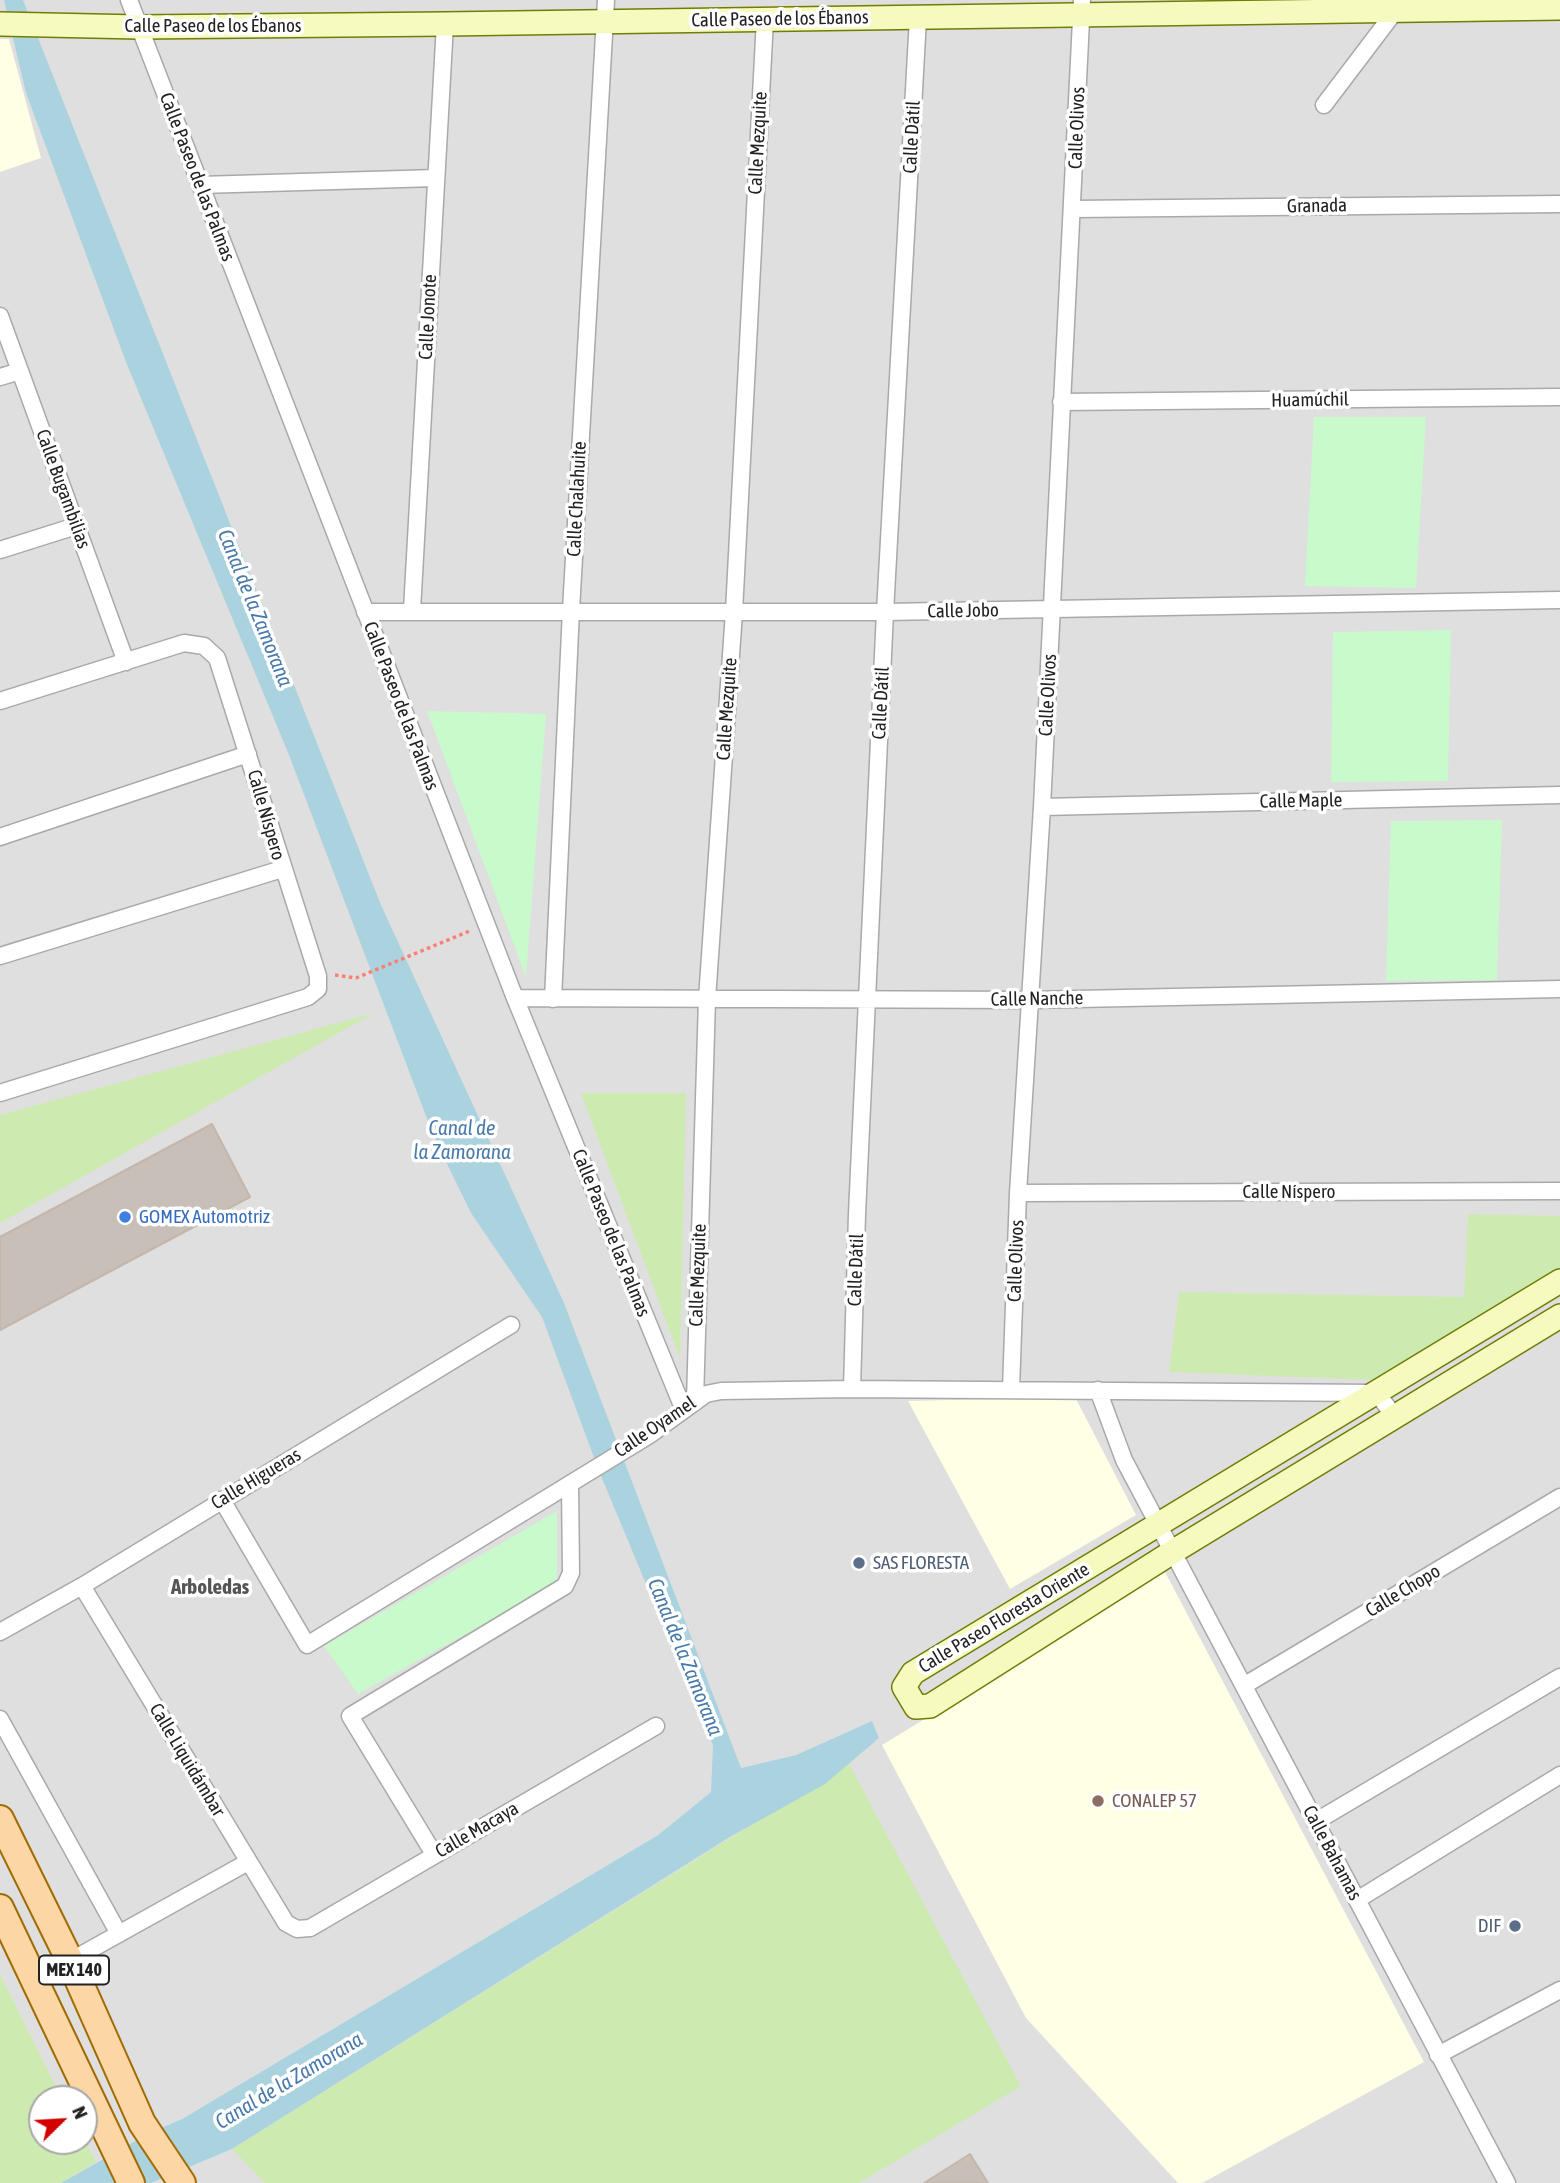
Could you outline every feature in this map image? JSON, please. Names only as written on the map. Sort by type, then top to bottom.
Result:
[{"type":"main road","name":"Calle Paseo de los Ébanos","points":[[0,24],[139,27],[445,24],[606,11],[765,19],[918,18],[1082,7],[1396,10],[1438,5],[1560,8]]},
{"type":"main road","name":"Calle Paseo Floresta Oriente","points":[[1560,1281],[913,1673],[904,1686],[916,1707],[930,1706],[1174,1551],[1560,1317]]},
{"type":"main road","name":"MEX 140","points":[[0,1819],[70,1961],[142,2123],[182,2183]]},
{"type":"main road","name":"MEX 140","points":[[0,1908],[131,2183]]},
{"type":"street","name":"Calle Paseo de las Palmas","points":[[129,0],[515,999],[689,1404]]},
{"type":"street","name":"Calle Olivos","points":[[1011,1389],[1018,1194],[1042,807],[1060,402],[1074,209],[1082,7]]},
{"type":"street","points":[[1324,105],[1396,10]]},
{"type":"street","name":"Calle Chalahuite","points":[[553,999],[571,610],[606,11]]},
{"type":"street","name":"Calle Dátil","points":[[852,1389],[885,612],[918,18]]},
{"type":"street","name":"Calle Mezquite","points":[[689,1404],[707,999],[734,612],[765,19]]},
{"type":"street","name":"Calle Jonote","points":[[412,610],[445,24]]},
{"type":"street","points":[[200,185],[436,178]]},
{"type":"street","name":"Granada","points":[[1074,209],[1560,204]]},
{"type":"street","name":"Calle Bugambilias","points":[[0,316],[126,662]]},
{"type":"street","points":[[0,377],[20,371]]},
{"type":"street","name":"Huamúchil","points":[[1060,402],[1560,397]]},
{"type":"street","points":[[0,550],[76,526]]},
{"type":"street","name":"Calle Jobo","points":[[365,612],[885,612],[1560,600]]},
{"type":"street","name":"Calle Níspero","points":[[126,662],[184,643],[204,646],[217,658],[318,982]]},
{"type":"street","points":[[0,701],[126,662]]},
{"type":"street","points":[[0,837],[248,754]]},
{"type":"street","name":"Calle Maple","points":[[1042,807],[1560,795]]},
{"type":"street","points":[[0,956],[282,869]]},
{"type":"street","points":[[0,1092],[308,997],[318,982]]},
{"type":"street","name":"Calle Nanche","points":[[515,999],[1029,1000],[1560,989]]},
{"type":"street","name":"Calle Níspero","points":[[1018,1194],[1560,1191]]},
{"type":"street","name":"Calle Higueras","points":[[0,1632],[82,1586],[511,1325]]},
{"type":"street","name":"Calle Oyamel","points":[[222,1500],[307,1646],[660,1428],[689,1404],[721,1391],[1011,1389],[1377,1392]]},
{"type":"street","points":[[1098,1390],[1124,1460],[1159,1523]]},
{"type":"street","points":[[1377,1392],[1394,1416]]},
{"type":"street","points":[[434,1854],[350,1716],[565,1586],[571,1573],[570,1484]]},
{"type":"street","name":"Calle Chopo","points":[[1245,1685],[1560,1497]]},
{"type":"street","name":"Calle Bahamas","points":[[1159,1523],[1507,2183]]},
{"type":"street","name":"Calle Liquidámbar","points":[[82,1586],[286,1923],[297,1929]]},
{"type":"street","points":[[1315,1822],[1560,1677]]},
{"type":"street","points":[[0,1719],[119,1934]]},
{"type":"street","name":"Calle Macaya","points":[[297,1929],[310,1928],[656,1726]]},
{"type":"street","points":[[1357,1900],[1560,1775]]},
{"type":"street","points":[[70,1961],[248,1862]]},
{"type":"street","points":[[1440,2059],[1560,1990]]},
{"type":"path","points":[[318,982],[341,974],[356,978],[487,925]]},
{"type":"shaded area","points":[[0,0],[1560,0],[1560,2183],[151,2183],[232,2149],[730,1837],[825,1784],[871,1722],[796,1755],[741,1768],[658,1835],[182,2119],[148,2133],[61,2183],[0,2183]]},
{"type":"shaded area","points":[[0,39],[9,39],[41,158],[0,172]]},
{"type":"shaded area","points":[[1075,1397],[1136,1515],[1010,1589],[908,1401]]},
{"type":"shaded area","points":[[1165,1572],[1424,2062],[1202,2183],[1178,2183],[1026,2018],[882,1745]]},
{"type":"green space","points":[[1314,417],[1426,417],[1416,588],[1305,586]]},
{"type":"green space","points":[[1451,630],[1448,781],[1331,782],[1333,632]]},
{"type":"green space","points":[[427,711],[546,714],[526,977]]},
{"type":"green space","points":[[1502,820],[1497,980],[1386,981],[1391,821]]},
{"type":"green space","points":[[374,1013],[0,1223],[0,1115]]},
{"type":"green space","points":[[581,1093],[686,1093],[680,1358]]},
{"type":"green space","points":[[1468,1214],[1560,1216],[1560,1271],[1377,1380],[1169,1372],[1179,1292],[1464,1297]]},
{"type":"green space","points":[[557,1511],[557,1583],[358,1694],[324,1646]]},
{"type":"green space","points":[[849,1764],[1021,2086],[859,2183],[265,2183],[232,2149]]},
{"type":"green space","points":[[0,1974],[55,2085],[28,2085],[28,2155],[92,2155],[96,2162],[61,2183],[0,2183]]},
{"type":"water","name":"Canal de la Zamorana","points":[[4,0],[23,0],[381,905],[564,1303],[741,1768],[796,1755],[872,1721],[879,1738],[825,1784],[730,1837],[232,2149],[151,2183],[61,2183],[149,2133],[182,2119],[658,1835],[711,1792],[713,1745],[599,1471],[542,1317],[471,1213],[434,1137],[289,755],[126,362],[26,93]]},
{"type":"building","name":"GOMEX Automotriz","points":[[212,1124],[250,1197],[0,1330],[0,1237]]},
{"type":"building","points":[[970,2154],[988,2183],[924,2183]]},
{"type":"place","name":"GOMEX Automotriz","points":[[125,1217]]},
{"type":"place","name":"SAS FLORESTA","points":[[859,1563]]},
{"type":"place","name":"CONALEP 57","points":[[1098,1801]]},
{"type":"place","name":"DIF","points":[[1515,1926]]},
{"type":"district","name":"Arboledas","points":[[210,1587]]}]
